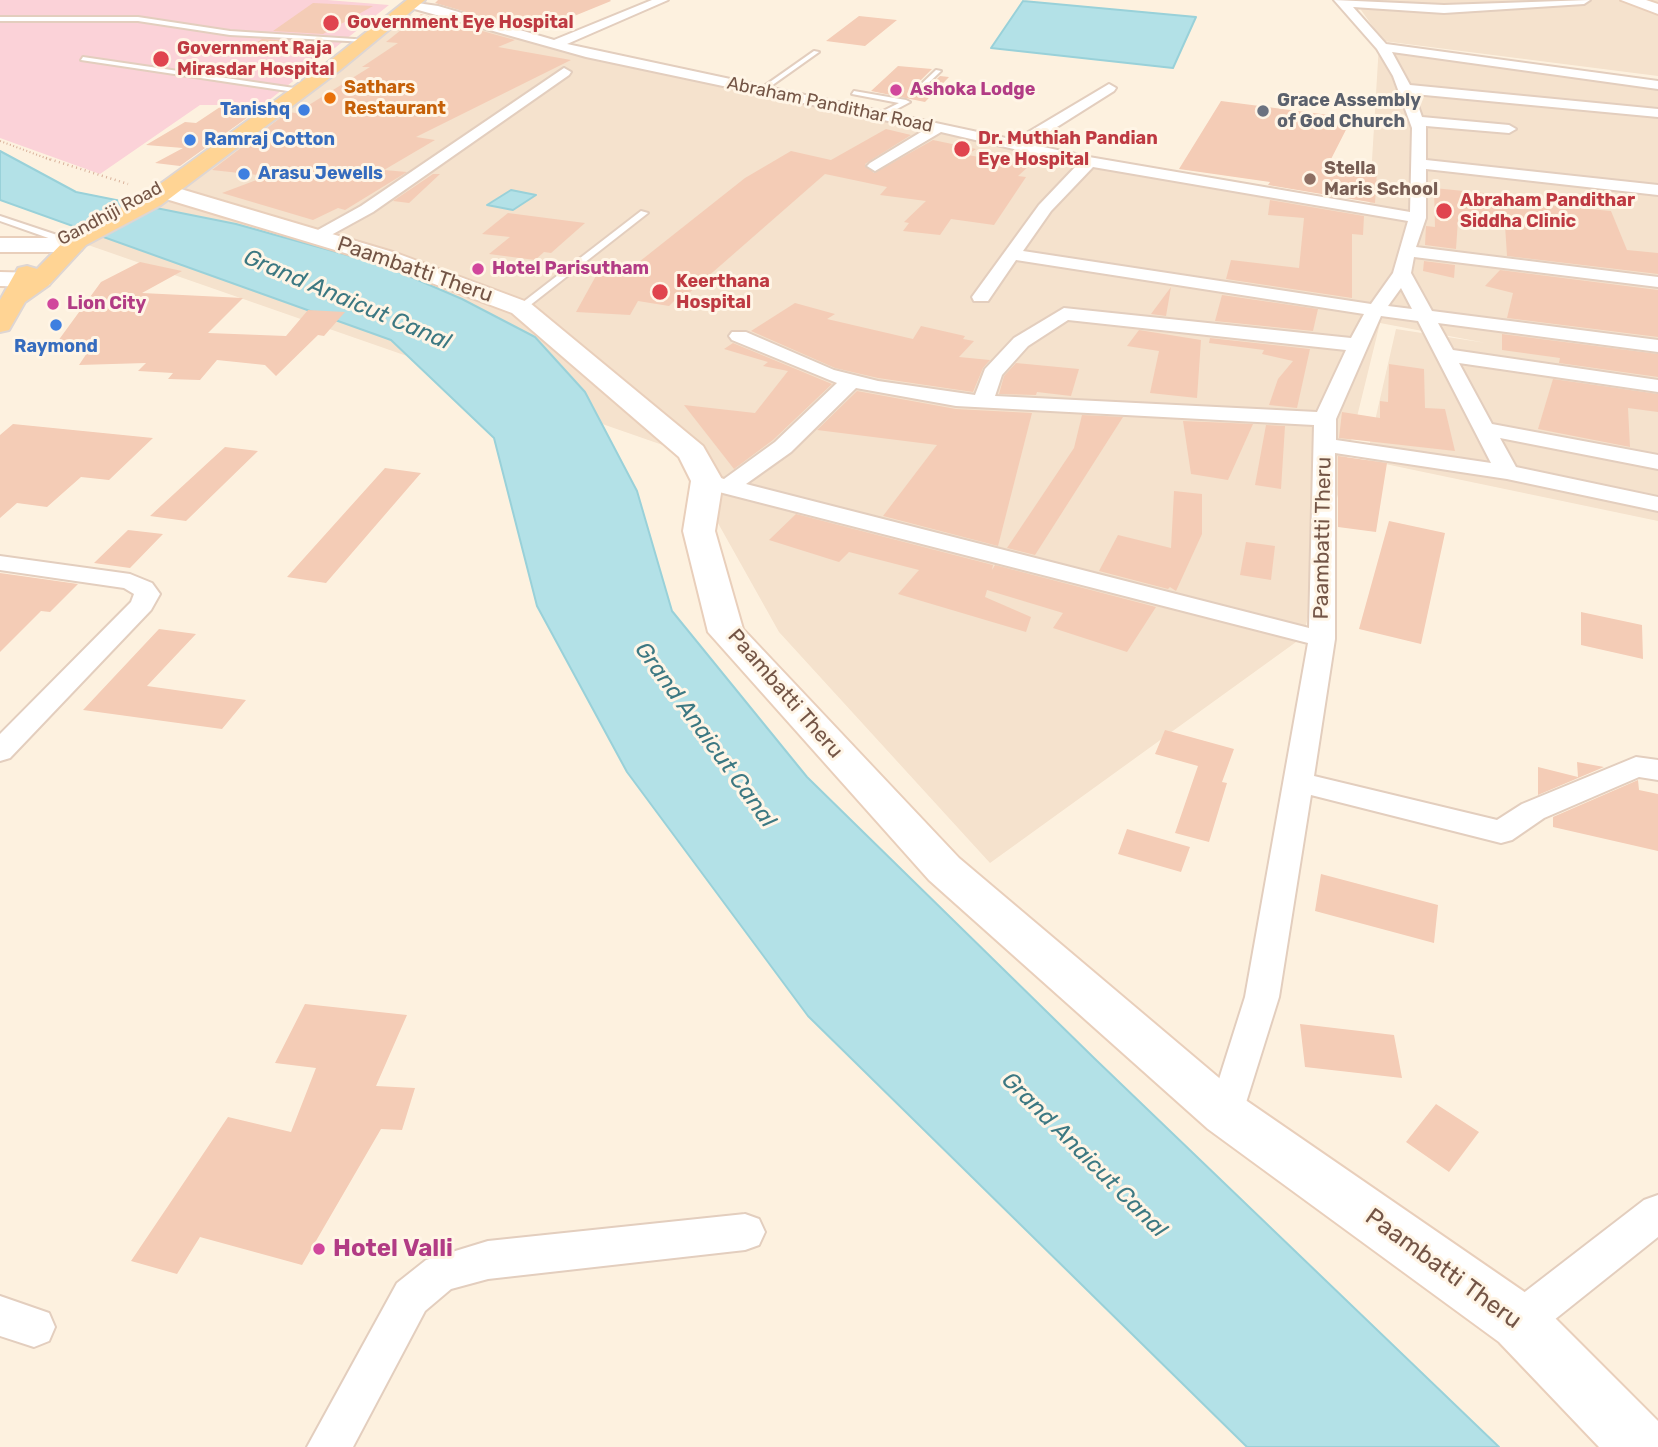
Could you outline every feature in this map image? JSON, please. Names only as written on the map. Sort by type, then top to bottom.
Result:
[{"type":"main road","name":"Gandhiji Road","points":[[0,324],[19,284],[65,241],[160,191],[301,91],[414,3]]},
{"type":"street","points":[[555,44],[662,0]]},
{"type":"street","points":[[1346,7],[1457,9],[1584,0]]},
{"type":"street","points":[[1629,0],[1658,9]]},
{"type":"street","name":"Abraham Pandithar Road","points":[[414,3],[555,44],[1089,162],[1418,218]]},
{"type":"street","points":[[1346,7],[1381,20]]},
{"type":"street","name":"Paambatti Theru","points":[[1226,1114],[1262,997],[1322,639],[1325,419],[1369,320],[1404,262],[1418,218],[1421,164],[1416,121],[1404,89],[1382,47],[1346,7]]},
{"type":"street","points":[[1382,47],[1658,85]]},
{"type":"street","points":[[316,236],[367,209],[564,72]]},
{"type":"street","points":[[1016,146],[1109,88]]},
{"type":"street","points":[[1404,89],[1658,113]]},
{"type":"street","points":[[1416,121],[1509,129]]},
{"type":"street","points":[[875,166],[938,128]]},
{"type":"street","points":[[981,297],[1045,208],[1089,162]]},
{"type":"street","points":[[1421,164],[1658,190]]},
{"type":"street","name":"Paambatti Theru","points":[[160,191],[387,258],[521,308],[692,452],[717,484],[699,531],[726,632],[944,869],[1226,1114],[1519,1322],[1641,1447]]},
{"type":"street","points":[[0,245],[65,241]]},
{"type":"street","points":[[1011,254],[1377,310],[1658,346]]},
{"type":"street","points":[[1507,472],[1445,355],[1404,262],[1658,282]]},
{"type":"street","points":[[984,401],[992,373],[1021,342],[1064,314],[1358,345]]},
{"type":"street","points":[[739,336],[827,374],[942,397],[1325,419]]},
{"type":"street","points":[[1445,355],[1658,386]]},
{"type":"street","points":[[717,484],[783,446],[852,380]]},
{"type":"street","points":[[1485,429],[1658,462]]},
{"type":"street","points":[[1325,445],[1507,472],[1658,504]]},
{"type":"street","points":[[717,484],[1322,639]]},
{"type":"street","points":[[0,563],[130,581],[143,588],[147,594],[142,605],[0,751]]},
{"type":"street","points":[[1298,782],[1501,832],[1533,811],[1636,767],[1658,770]]},
{"type":"street","points":[[1519,1322],[1658,1213]]},
{"type":"street","points":[[329,1447],[411,1297],[440,1273],[488,1259],[745,1232]]},
{"type":"lane","points":[[0,19],[138,19],[230,33],[367,40]]},
{"type":"lane","points":[[762,90],[816,52]]},
{"type":"lane","points":[[83,59],[301,91]]},
{"type":"lane","points":[[882,115],[906,102],[938,71]]},
{"type":"lane","points":[[854,93],[906,102]]},
{"type":"lane","points":[[521,308],[644,213]]},
{"type":"lane","points":[[0,218],[65,241]]},
{"type":"path","points":[[0,141],[96,176],[160,191]]},
{"type":"shaded area","name":"Government Raja Mirasdar Hospital","points":[[0,0],[327,0],[389,5],[263,105],[200,105],[100,174],[0,138]]},
{"type":"shaded area","points":[[1354,0],[1658,0],[1658,76],[1383,41]]},
{"type":"shaded area","points":[[409,14],[971,137],[1369,210],[1379,44],[1658,83],[1658,521],[1366,460],[1396,329],[1486,343],[1380,323],[1303,637],[990,863],[779,632],[677,450],[68,238],[277,118]]},
{"type":"water","points":[[1023,1],[1196,17],[1173,68],[991,48]]},
{"type":"water","name":"Grand Anaicut Canal","points":[[0,151],[76,192],[236,224],[383,265],[462,299],[535,337],[585,392],[637,491],[672,611],[807,777],[1094,1058],[1499,1447],[1247,1447],[808,1016],[627,772],[537,606],[494,438],[391,340],[0,200]]},
{"type":"water","points":[[511,190],[536,195],[513,210],[487,205]]},
{"type":"building","points":[[438,0],[611,1],[535,32],[435,3]]},
{"type":"building","points":[[313,3],[373,6],[323,34],[273,31]]},
{"type":"building","points":[[421,14],[515,40],[498,47],[571,60],[416,137],[435,140],[384,170],[407,172],[345,210],[338,208],[313,220],[222,193],[267,176],[212,170],[288,112],[296,113],[370,67],[362,67],[398,43],[386,42]]},
{"type":"building","points":[[859,16],[897,20],[865,46],[826,41]]},
{"type":"building","points":[[262,39],[310,42],[287,55],[244,51]]},
{"type":"building","name":"Ashoka Lodge","points":[[898,66],[932,69],[914,87],[916,94],[922,93],[940,76],[949,77],[925,102],[871,91]]},
{"type":"building","points":[[1221,101],[1352,118],[1328,165],[1377,170],[1375,203],[1268,185],[1270,182],[1179,169]]},
{"type":"building","points":[[220,107],[258,110],[180,166],[155,163],[183,148],[146,145],[185,122],[196,123]]},
{"type":"building","points":[[886,129],[911,135],[865,164],[874,173],[933,140],[976,149],[967,155],[1030,165],[1018,176],[1026,177],[994,225],[951,219],[940,235],[903,231],[909,223],[904,222],[926,201],[880,195],[887,187],[825,174],[681,300],[676,299],[669,306],[638,301],[630,315],[576,312],[597,274],[620,277],[745,178],[791,151],[831,160]]},
{"type":"building","points":[[433,174],[440,174],[409,203],[393,201]]},
{"type":"building","points":[[1434,188],[1523,197],[1524,203],[1611,211],[1627,250],[1658,253],[1658,274],[1507,256],[1505,225],[1458,220],[1456,249],[1425,245],[1426,226],[1435,227]]},
{"type":"building","points":[[1270,200],[1364,216],[1363,235],[1352,234],[1352,298],[1226,279],[1231,260],[1299,268],[1304,218],[1268,215]]},
{"type":"building","points":[[508,213],[585,223],[551,253],[544,252],[535,260],[489,254],[510,237],[482,234]]},
{"type":"building","points":[[1424,261],[1455,265],[1454,278],[1423,271]]},
{"type":"building","points":[[140,262],[182,271],[142,293],[243,298],[208,333],[286,336],[308,310],[345,312],[324,336],[318,335],[276,376],[265,365],[217,360],[200,380],[168,379],[173,373],[138,371],[146,363],[79,365],[93,344],[55,345],[101,282]]},
{"type":"building","points":[[1500,270],[1658,290],[1658,337],[1507,318],[1513,293],[1485,286]]},
{"type":"building","points":[[1171,287],[1166,316],[1151,314]]},
{"type":"building","points":[[1222,295],[1318,309],[1313,331],[1215,321]]},
{"type":"building","points":[[795,303],[835,314],[827,319],[913,339],[921,326],[965,336],[963,339],[974,341],[959,357],[990,360],[983,368],[973,392],[878,378],[835,368],[751,331]]},
{"type":"building","points":[[1139,330],[1201,340],[1197,398],[1150,393],[1159,351],[1127,346]]},
{"type":"building","points":[[1502,334],[1658,354],[1658,377],[1559,363],[1560,358],[1502,350]]},
{"type":"building","points":[[1210,338],[1310,349],[1297,408],[1269,405],[1278,379],[1293,361],[1262,354],[1264,350],[1209,343]]},
{"type":"building","points":[[733,343],[832,384],[773,440],[734,469],[684,405],[755,413],[788,371],[763,366],[768,362],[724,349]]},
{"type":"building","points":[[1016,363],[1079,369],[1071,396],[1037,392],[1036,395],[999,394],[1004,376]]},
{"type":"building","points":[[1389,364],[1424,369],[1425,408],[1445,409],[1455,451],[1339,438],[1342,412],[1380,418],[1380,401],[1388,402]]},
{"type":"building","points":[[1553,379],[1658,394],[1658,412],[1628,408],[1630,447],[1538,429]]},
{"type":"building","points":[[857,391],[956,409],[1032,413],[998,546],[883,516],[937,445],[817,430]]},
{"type":"building","points":[[1082,415],[1123,417],[1035,555],[1007,548],[1074,448]]},
{"type":"building","points":[[1183,421],[1253,424],[1228,480],[1191,474]]},
{"type":"building","points":[[13,424],[153,438],[109,480],[81,477],[47,507],[17,503],[0,518],[0,435]]},
{"type":"building","points":[[1266,425],[1285,426],[1281,489],[1255,485]]},
{"type":"building","points":[[225,447],[258,451],[186,521],[150,516]]},
{"type":"building","points":[[1338,456],[1387,463],[1376,532],[1338,527]]},
{"type":"building","points":[[385,468],[421,473],[326,583],[287,577]]},
{"type":"building","points":[[1174,491],[1202,494],[1202,534],[1176,591],[1170,587],[1168,589],[1099,571],[1118,535],[1171,548]]},
{"type":"building","points":[[796,514],[993,565],[992,570],[995,565],[1156,607],[1127,652],[1053,628],[1063,613],[987,590],[985,597],[1031,617],[1026,632],[898,594],[919,570],[849,552],[839,562],[769,540]]},
{"type":"building","points":[[1389,521],[1445,533],[1421,644],[1359,629]]},
{"type":"building","points":[[128,530],[163,534],[130,568],[94,563]]},
{"type":"building","points":[[1246,542],[1275,546],[1271,580],[1240,575]]},
{"type":"building","points":[[0,573],[78,584],[50,612],[41,611],[0,652]]},
{"type":"building","points":[[1581,612],[1642,625],[1643,659],[1581,645]]},
{"type":"building","points":[[159,629],[196,634],[147,686],[246,700],[222,729],[83,710]]},
{"type":"building","points":[[1165,730],[1234,749],[1222,782],[1227,783],[1209,842],[1175,833],[1198,766],[1155,754]]},
{"type":"building","points":[[1577,762],[1604,767],[1538,795],[1538,767],[1578,777]]},
{"type":"building","points":[[1638,780],[1639,790],[1658,794],[1658,851],[1553,827],[1553,817]]},
{"type":"building","points":[[1127,829],[1190,847],[1181,872],[1118,854]]},
{"type":"building","points":[[1321,874],[1438,905],[1434,943],[1315,911]]},
{"type":"building","points":[[305,1004],[407,1015],[376,1086],[415,1088],[402,1130],[381,1129],[302,1265],[200,1237],[177,1274],[131,1261],[228,1117],[291,1132],[316,1068],[275,1063]]},
{"type":"building","points":[[1300,1024],[1394,1035],[1402,1078],[1305,1067]]},
{"type":"building","points":[[1436,1104],[1479,1132],[1449,1172],[1406,1142]]},
{"type":"place","name":"Government Eye Hospital","points":[[331,23]]},
{"type":"place","name":"Government Raja Mirasdar Hospital","points":[[161,59]]},
{"type":"place","name":"Ashoka Lodge","points":[[896,90]]},
{"type":"place","name":"Sathars Restaurant","points":[[330,98]]},
{"type":"place","name":"Tanishq","points":[[304,110]]},
{"type":"place","name":"Grace Assembly of God Church","points":[[1263,111]]},
{"type":"place","name":"Ramraj Cotton","points":[[190,140]]},
{"type":"place","name":"Dr. Muthiah Pandian Eye Hospital","points":[[962,149]]},
{"type":"place","name":"Arasu Jewells","points":[[244,174]]},
{"type":"place","name":"Stella Maris School","points":[[1310,179]]},
{"type":"place","name":"Abraham Pandithar Siddha Clinic","points":[[1444,211]]},
{"type":"place","name":"Hotel Parisutham","points":[[478,269]]},
{"type":"place","name":"Keerthana Hospital","points":[[660,292]]},
{"type":"place","name":"Lion City","points":[[53,304]]},
{"type":"place","name":"Raymond","points":[[56,325]]},
{"type":"place","name":"Hotel Valli","points":[[319,1249]]}]
